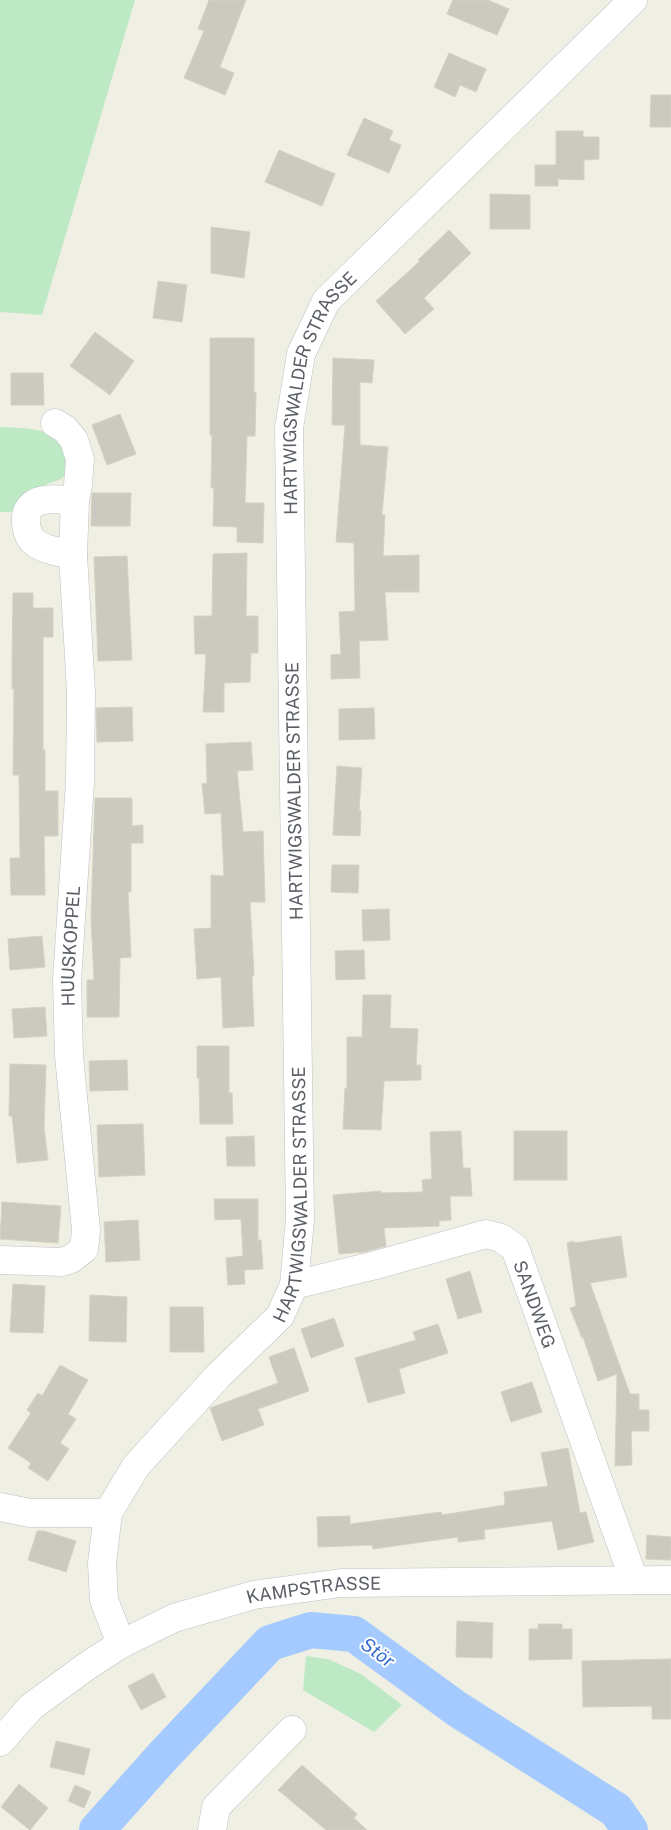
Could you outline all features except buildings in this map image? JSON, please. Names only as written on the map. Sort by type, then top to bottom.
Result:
[{"type":"street","name":"HARTWIGSWALDER STRASSE","points":[[121,1644],[104,1600],[102,1564],[108,1513],[136,1466],[219,1375],[280,1316],[294,1285],[300,1219],[289,428],[301,354],[326,301],[632,0]]},
{"type":"street","name":"HUUSKOPPEL","points":[[0,1260],[62,1262],[71,1259],[84,1249],[86,1230],[69,1056],[67,990],[80,782],[81,692],[73,555],[75,501],[80,459],[74,440],[65,429],[55,423]]},
{"type":"street","points":[[73,555],[49,549],[33,541],[26,528],[25,517],[29,506],[42,500],[60,498],[75,501]]},
{"type":"street","name":"SANDWEG","points":[[294,1285],[376,1265],[486,1234],[502,1238],[515,1248],[634,1580]]},
{"type":"street","points":[[0,1507],[30,1512],[108,1513]]},
{"type":"street","name":"KAMPSTRASSE","points":[[0,1742],[32,1707],[87,1666],[121,1644],[174,1618],[254,1596],[341,1583],[671,1580]]},
{"type":"street","points":[[212,1830],[216,1807],[292,1730]]},
{"type":"green space","points":[[0,0],[135,0],[42,315],[0,312]]},
{"type":"green space","points":[[0,427],[26,428],[48,433],[63,446],[67,457],[68,472],[61,479],[31,490],[17,512],[0,512]]},
{"type":"green space","points":[[306,1656],[328,1659],[361,1674],[402,1705],[374,1732],[303,1690]]},
{"type":"waterway","name":"Stör","points":[[97,1830],[163,1756],[270,1643],[311,1630],[354,1634],[457,1709],[616,1810],[630,1830]]}]
